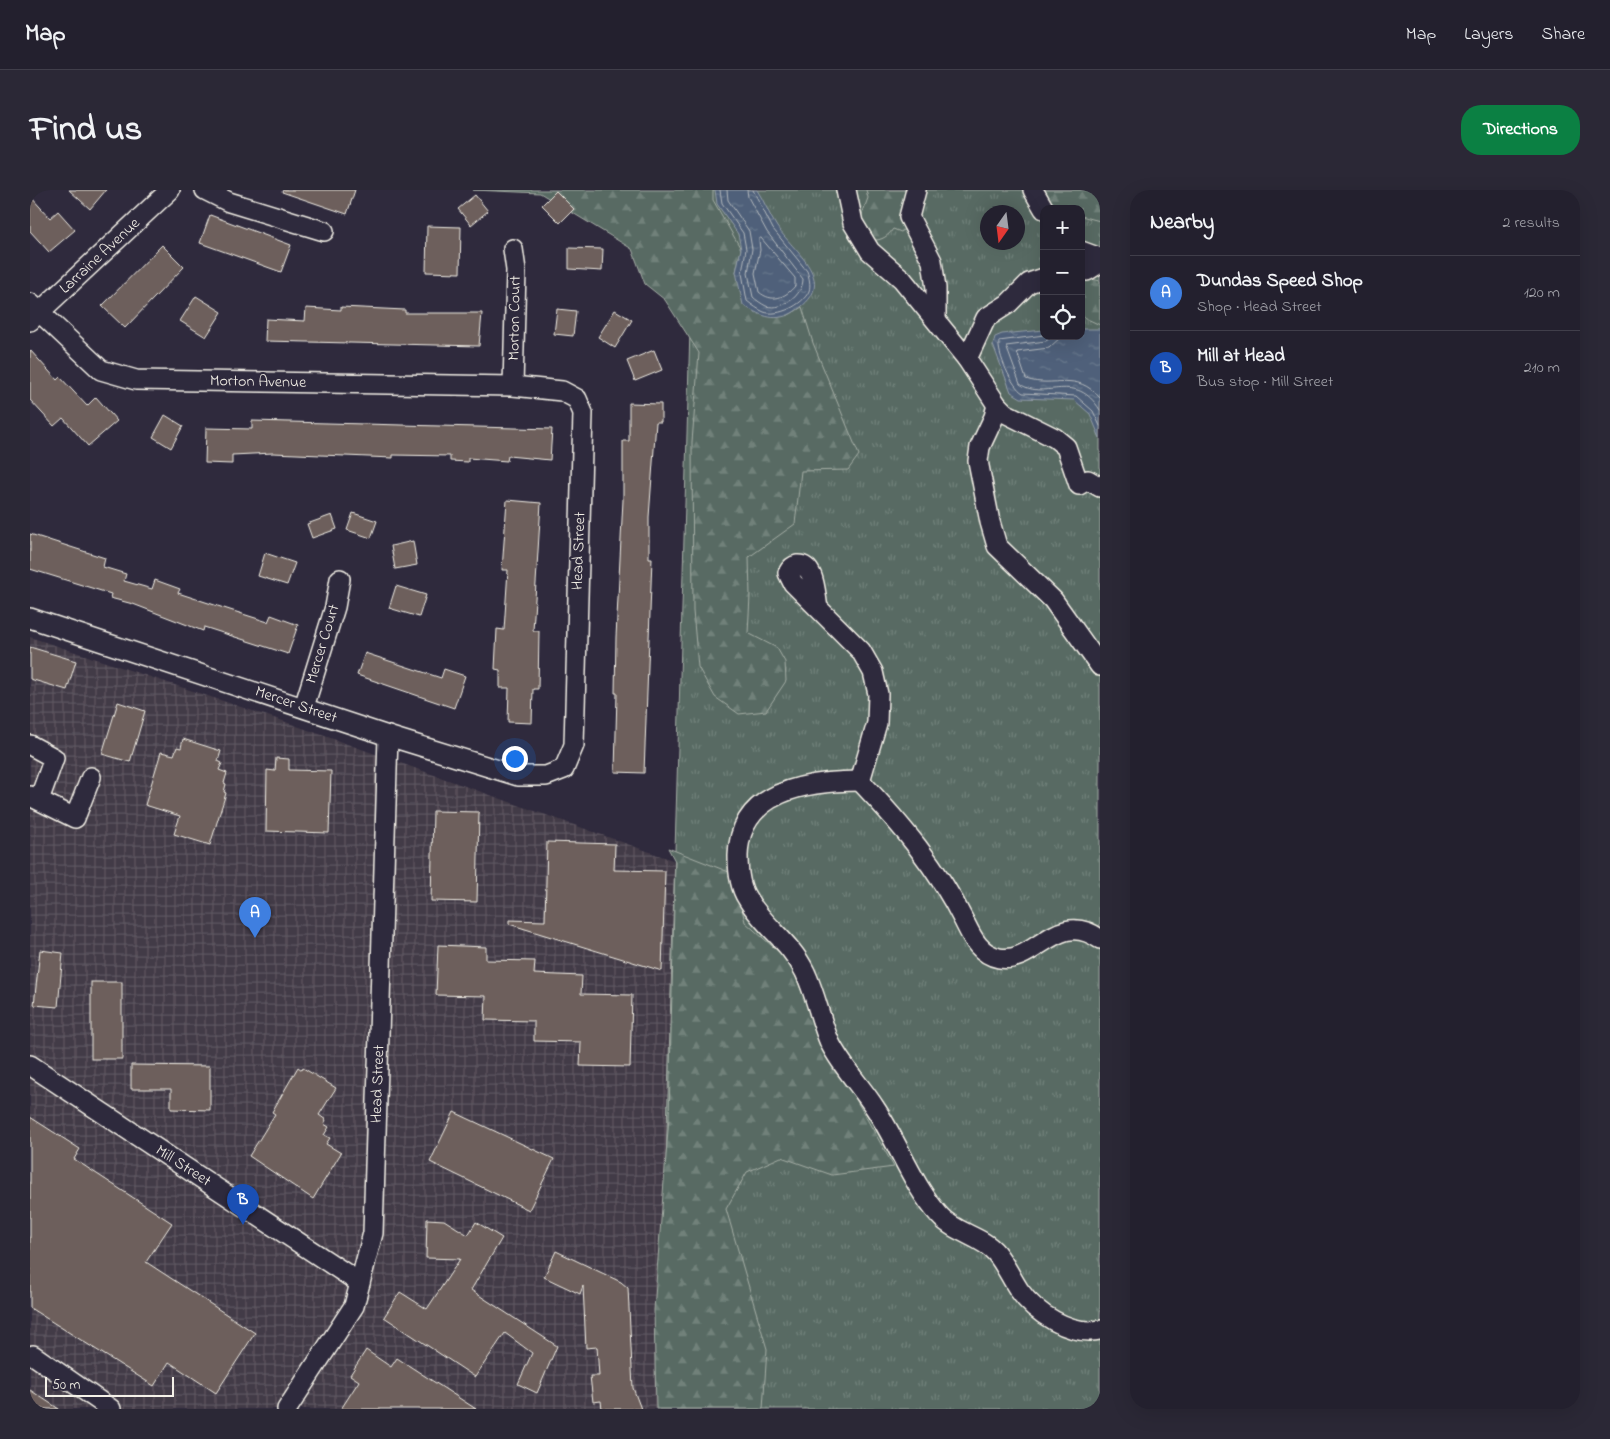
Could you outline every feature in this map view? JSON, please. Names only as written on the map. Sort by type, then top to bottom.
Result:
[{"type":"street","name":"Larraine Avenue","points":[[33,312],[170,190]]},
{"type":"street","points":[[205,190],[229,202],[324,231]]},
{"type":"street","points":[[846,190],[849,210],[861,238],[870,251],[902,279],[936,319],[967,359],[996,405],[1005,414],[1066,446],[1079,485],[1088,480],[1100,487]]},
{"type":"street","points":[[916,190],[909,217],[932,261],[936,288],[936,319]]},
{"type":"street","points":[[1033,190],[1042,205]]},
{"type":"street","name":"Morton Court","points":[[513,250],[516,270],[513,386]]},
{"type":"street","points":[[1085,252],[1100,258]]},
{"type":"street","points":[[1085,271],[1100,263]]},
{"type":"street","points":[[967,359],[986,318],[1008,304],[1029,283],[1040,279]]},
{"type":"street","name":"Morton Avenue","points":[[33,312],[101,370],[136,380],[513,386]]},
{"type":"street","name":"Head Street","points":[[513,386],[562,391],[577,399],[583,413],[574,745],[564,768]]},
{"type":"street","points":[[996,405],[994,417],[980,447],[978,462],[990,522],[997,546],[1049,595],[1100,666]]},
{"type":"street","name":"Mercer Court","points":[[304,707],[335,606],[340,580]]},
{"type":"street","points":[[818,608],[861,651],[873,672],[878,709],[876,731],[868,758],[853,781]]},
{"type":"street","name":"Mercer Street","points":[[30,618],[388,736],[518,776],[546,776],[564,768]]},
{"type":"street","name":"Head Street","points":[[287,1409],[354,1306],[374,1233],[388,736]]},
{"type":"street","points":[[30,745],[54,758],[34,798],[75,818],[91,777]]},
{"type":"street","points":[[1100,939],[1084,931],[1067,930],[1052,935],[1013,957],[997,958],[982,950],[975,943],[942,880],[927,859],[853,781],[823,782],[785,792],[765,803],[749,817],[742,829],[738,853],[741,883],[746,897],[796,956],[815,993],[829,1040],[836,1054],[875,1108],[905,1162],[941,1218],[992,1248],[1020,1292],[1039,1311],[1077,1330],[1100,1330]]},
{"type":"street","name":"Mill Street","points":[[30,1065],[360,1283]]},
{"type":"street","points":[[33,1356],[112,1409]]},
{"type":"shaded area","points":[[30,637],[280,720],[675,861],[659,1409],[30,1409]]},
{"type":"green space","points":[[473,190],[713,190],[713,200],[741,249],[736,272],[787,316],[802,307],[813,343],[859,455],[848,470],[801,471],[795,524],[749,557],[750,596],[748,633],[777,648],[785,662],[786,681],[766,711],[739,714],[715,697],[698,667],[693,611],[692,442],[699,353],[665,300],[645,284],[632,249],[540,193]]},
{"type":"green space","points":[[694,190],[1100,190],[1100,1409],[659,1409]]},
{"type":"green space","points":[[866,190],[909,190],[905,229],[901,232],[893,229],[882,239],[868,240],[860,220],[868,198]]},
{"type":"green space","points":[[1039,190],[1100,190],[1100,221],[1085,217],[1085,205],[1053,205]]},
{"type":"green space","points":[[1085,277],[1100,281],[1100,325],[1085,318]]},
{"type":"green space","points":[[668,848],[734,874],[745,922],[789,961],[823,1041],[894,1167],[832,1175],[781,1157],[747,1172],[726,1209],[767,1349],[763,1409],[656,1409],[654,1310],[669,1117],[675,861]]},
{"type":"water","points":[[715,190],[757,190],[777,227],[811,270],[814,281],[813,291],[806,302],[792,313],[773,318],[761,315],[743,305],[736,272],[741,249],[738,234],[717,204]]},
{"type":"water","points":[[1085,329],[1100,329],[1100,438],[1090,414],[1074,400],[1021,398],[1011,392],[993,345],[995,337],[1002,334],[1040,330],[1040,340],[1085,340]]},
{"type":"building","points":[[69,190],[106,190],[90,209]]},
{"type":"building","points":[[283,190],[355,190],[347,214],[282,192]]},
{"type":"building","points":[[556,191],[574,209],[560,223],[542,205]]},
{"type":"building","points":[[475,195],[488,211],[471,225],[458,209]]},
{"type":"building","points":[[30,196],[50,218],[58,211],[75,230],[49,252],[30,231]]},
{"type":"building","points":[[210,215],[291,245],[281,272],[200,243]]},
{"type":"building","points":[[427,226],[461,227],[460,273],[426,272]]},
{"type":"building","points":[[162,245],[184,267],[125,328],[102,306]]},
{"type":"building","points":[[569,248],[603,249],[602,271],[569,269]]},
{"type":"building","points":[[196,296],[222,312],[206,337],[180,321]]},
{"type":"building","points":[[341,307],[405,310],[405,313],[482,313],[479,346],[265,341],[266,319],[305,321],[306,308],[341,310]]},
{"type":"building","points":[[557,309],[576,311],[573,336],[554,334]]},
{"type":"building","points":[[615,310],[632,320],[615,348],[598,337]]},
{"type":"building","points":[[30,350],[57,380],[60,377],[87,406],[96,397],[117,421],[88,446],[63,418],[54,426],[30,400]]},
{"type":"building","points":[[654,350],[662,370],[635,381],[627,361]]},
{"type":"building","points":[[629,403],[661,404],[661,422],[656,422],[649,517],[649,558],[652,558],[644,773],[615,772],[616,637],[623,500],[623,441],[629,441]]},
{"type":"building","points":[[165,415],[183,426],[171,448],[153,437]]},
{"type":"building","points":[[252,421],[552,429],[550,460],[508,456],[507,461],[468,458],[468,462],[450,461],[450,456],[393,455],[393,458],[273,453],[232,455],[232,464],[205,463],[206,428],[252,429]]},
{"type":"building","points":[[507,500],[541,503],[533,631],[539,631],[538,689],[533,689],[532,723],[508,722],[509,688],[500,688],[500,670],[495,669],[497,629],[504,630],[508,570],[502,570]]},
{"type":"building","points":[[353,513],[377,521],[371,538],[347,530]]},
{"type":"building","points":[[332,515],[337,529],[312,538],[307,524]]},
{"type":"building","points":[[30,534],[105,558],[103,567],[126,574],[124,581],[152,589],[155,580],[180,589],[178,593],[268,622],[271,615],[298,625],[288,654],[204,627],[203,631],[133,604],[110,598],[111,594],[30,569]]},
{"type":"building","points":[[413,541],[417,565],[395,569],[391,546]]},
{"type":"building","points":[[265,553],[295,563],[287,585],[258,576]]},
{"type":"building","points":[[396,586],[426,595],[419,617],[389,608]]},
{"type":"building","points":[[30,647],[76,661],[67,690],[30,679]]},
{"type":"building","points":[[365,653],[441,678],[444,669],[465,676],[454,708],[357,675]]},
{"type":"building","points":[[118,702],[145,711],[130,762],[102,754]]},
{"type":"building","points":[[183,739],[221,751],[218,761],[222,763],[219,770],[227,773],[224,783],[226,784],[224,792],[226,793],[210,845],[174,834],[180,816],[145,805],[161,752],[174,755],[177,747],[181,748]]},
{"type":"building","points":[[276,758],[289,759],[289,770],[331,771],[329,833],[266,831],[267,770],[275,771]]},
{"type":"building","points":[[433,811],[479,812],[477,902],[431,901]]},
{"type":"building","points":[[547,842],[615,844],[614,870],[665,871],[662,971],[509,924],[509,920],[545,921]]},
{"type":"building","points":[[438,945],[486,947],[486,960],[535,961],[534,974],[582,976],[581,994],[632,995],[630,1067],[580,1066],[581,1042],[534,1041],[534,1021],[485,1020],[486,996],[436,995]]},
{"type":"building","points":[[40,950],[63,953],[58,1007],[34,1005]]},
{"type":"building","points":[[91,982],[122,982],[122,1059],[91,1059]]},
{"type":"building","points":[[131,1065],[210,1066],[210,1110],[171,1109],[171,1089],[131,1089]]},
{"type":"building","points":[[298,1067],[302,1070],[303,1068],[336,1088],[319,1115],[326,1120],[324,1124],[329,1127],[324,1135],[330,1138],[326,1144],[341,1153],[313,1199],[249,1156],[275,1114],[272,1112]]},
{"type":"building","points":[[454,1112],[554,1159],[529,1210],[430,1162]]},
{"type":"building","points":[[30,1117],[80,1149],[74,1159],[172,1223],[146,1262],[255,1333],[216,1393],[169,1362],[154,1386],[30,1308]]},
{"type":"building","points":[[427,1219],[444,1220],[468,1235],[476,1222],[502,1238],[471,1290],[557,1346],[537,1393],[518,1384],[532,1353],[505,1333],[475,1377],[384,1317],[400,1292],[427,1309],[460,1259],[426,1258]]},
{"type":"building","points":[[556,1251],[621,1282],[628,1288],[633,1388],[641,1409],[602,1409],[601,1401],[593,1402],[590,1376],[599,1376],[597,1347],[586,1348],[583,1286],[580,1294],[544,1277]]},
{"type":"building","points":[[366,1350],[391,1367],[397,1358],[476,1409],[341,1409],[359,1381],[350,1375]]},
{"type":"building","points":[[30,1390],[59,1409],[30,1409]]},
{"type":"place","name":"Dundas Speed Shop","points":[[255,938]]},
{"type":"place","name":"Mill at Head","points":[[243,1225]]}]
